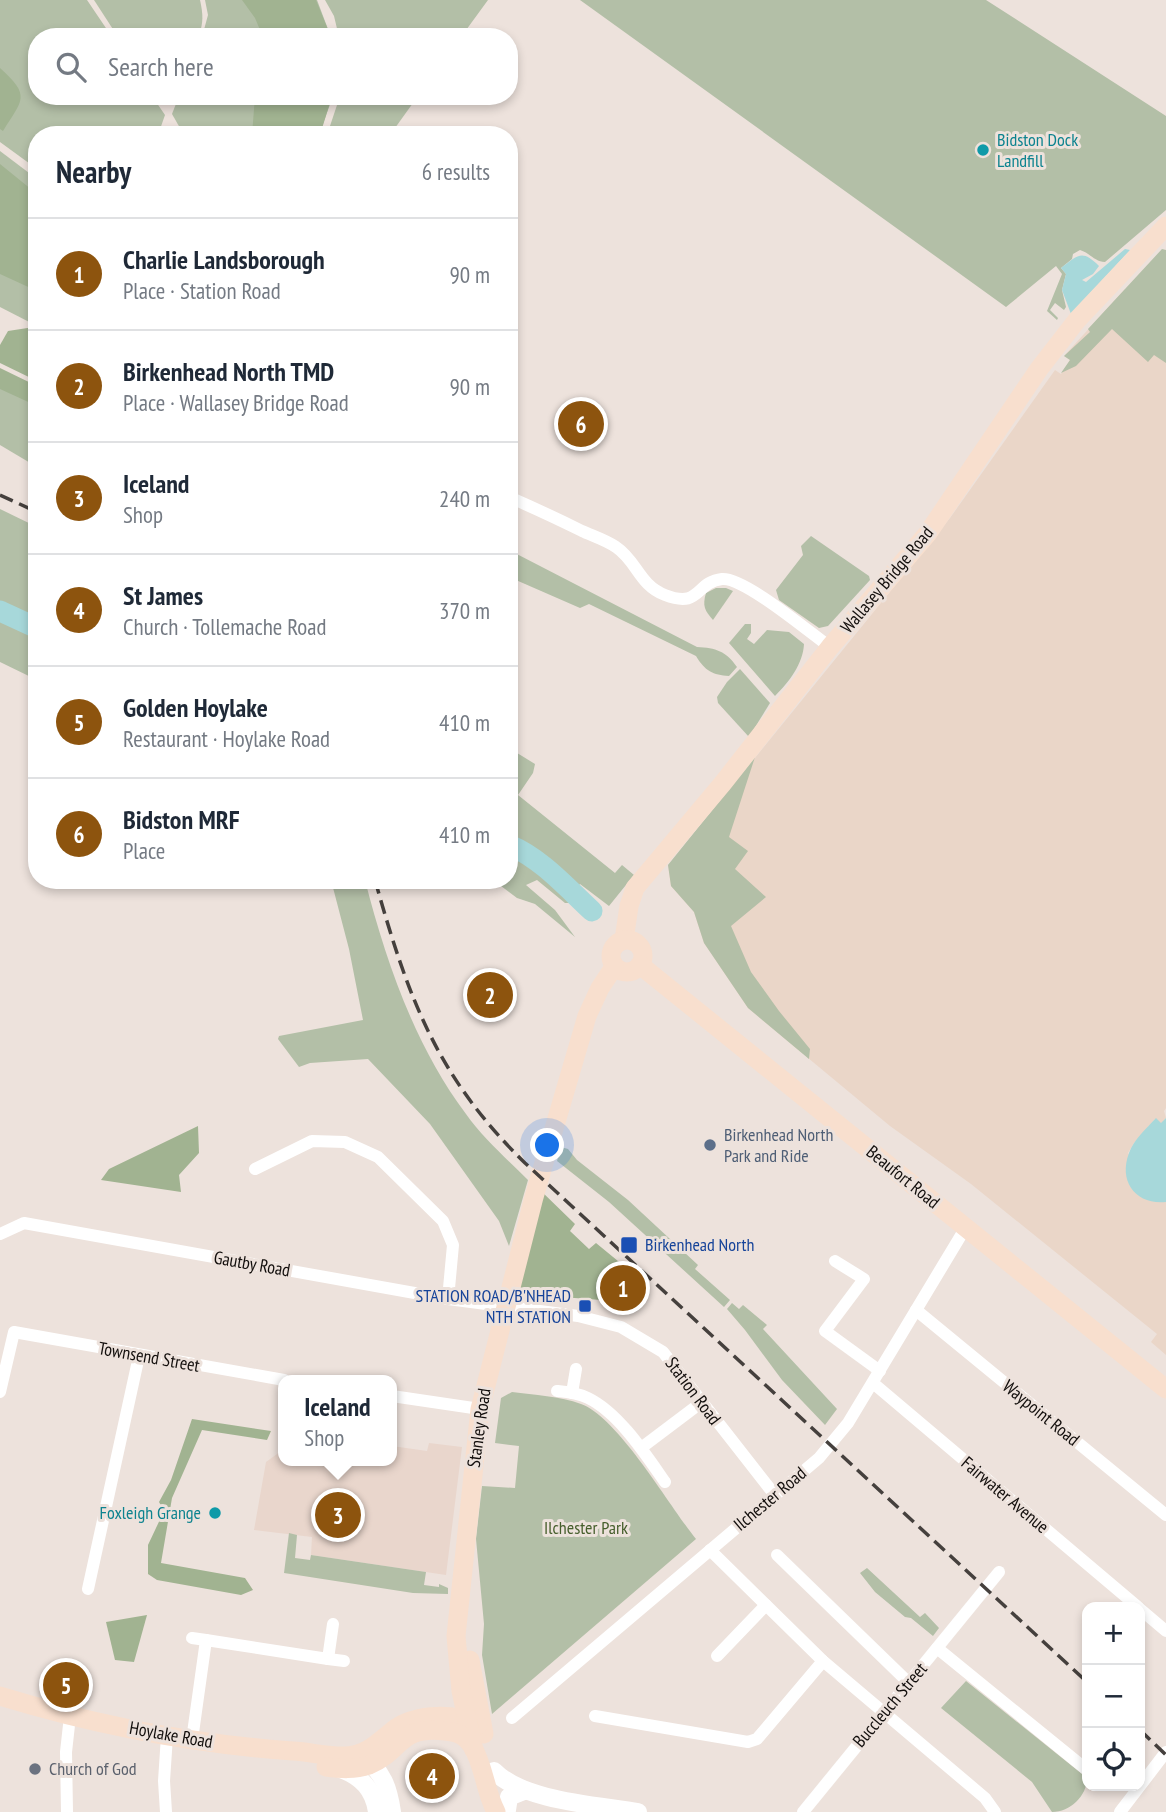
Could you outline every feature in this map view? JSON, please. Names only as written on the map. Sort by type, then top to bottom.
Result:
[{"type":"main road","name":"Wallasey Bridge Road","points":[[624,940],[629,906],[635,888],[723,783],[830,647],[928,533],[1039,369],[1069,330],[1166,226]]},
{"type":"main road","points":[[624,940],[635,942],[640,947],[643,957],[640,965],[626,972],[614,967],[610,954],[617,943],[624,940]]},
{"type":"main road","name":"Beaufort Road","points":[[640,965],[1166,1389]]},
{"type":"main road","points":[[506,1308],[534,1197],[587,1016],[600,988],[614,967]]},
{"type":"main road","name":"Stanley Road","points":[[504,1811],[489,1798],[474,1750],[462,1725],[470,1698],[456,1636],[480,1409],[506,1308]]},
{"type":"main road","name":"Hoylake Road","points":[[0,1696],[70,1716],[167,1737],[343,1763]]},
{"type":"main road","points":[[470,1698],[458,1712],[462,1725],[494,1771],[504,1811]]},
{"type":"main road","points":[[370,1766],[403,1724],[419,1719],[462,1725]]},
{"type":"main road","points":[[370,1766],[415,1731],[462,1725]]},
{"type":"main road","points":[[343,1763],[355,1755],[370,1766]]},
{"type":"street","points":[[518,501],[616,547],[649,587],[662,594],[679,600],[691,598],[712,582],[733,580],[769,602],[830,647]]},
{"type":"street","points":[[255,1169],[312,1141],[345,1142],[378,1157],[443,1221],[453,1245],[448,1299]]},
{"type":"street","name":"Gautby Road","points":[[0,1234],[24,1223],[506,1308]]},
{"type":"street","name":"Ilchester Road","points":[[512,1718],[819,1458],[848,1423],[966,1227]]},
{"type":"street","points":[[835,1261],[864,1279],[825,1331],[880,1371]]},
{"type":"street","name":"Station Road","points":[[506,1308],[578,1316],[621,1327],[663,1352],[774,1494]]},
{"type":"street","name":"Waypoint Road","points":[[916,1310],[1166,1515]]},
{"type":"street","name":"Townsend Street","points":[[0,1392],[14,1332],[278,1379]]},
{"type":"street","points":[[88,1589],[139,1356]]},
{"type":"street","points":[[572,1393],[576,1369]]},
{"type":"street","name":"Fairwater Avenue","points":[[873,1383],[1132,1602]]},
{"type":"street","points":[[557,1391],[582,1395],[599,1405],[641,1448],[665,1482]]},
{"type":"street","points":[[397,1397],[480,1409]]},
{"type":"street","points":[[641,1448],[702,1402]]},
{"type":"street","points":[[710,1550],[823,1661],[985,1798],[995,1812]]},
{"type":"street","points":[[774,1573],[781,1559],[909,1683]]},
{"type":"street","name":"Buccleuch Street","points":[[803,1812],[999,1572]]},
{"type":"street","points":[[718,1657],[766,1605]]},
{"type":"street","name":"Fairwater Avenue","points":[[1145,1613],[1166,1631]]},
{"type":"street","points":[[328,1658],[333,1624]]},
{"type":"street","points":[[192,1639],[344,1661]]},
{"type":"street","points":[[191,1740],[206,1640]]},
{"type":"street","points":[[937,1648],[1082,1766]]},
{"type":"street","points":[[595,1716],[748,1742],[757,1740],[823,1661]]},
{"type":"street","points":[[67,1812],[66,1760],[70,1716]]},
{"type":"street","points":[[166,1812],[164,1781],[167,1737]]},
{"type":"street","points":[[1120,1812],[1163,1755]]},
{"type":"street","points":[[343,1763],[370,1766]]},
{"type":"street","points":[[370,1766],[377,1812]]},
{"type":"street","points":[[370,1766],[392,1812]]},
{"type":"street","points":[[494,1771],[502,1779],[524,1791],[638,1812]]},
{"type":"street","points":[[504,1811],[509,1797],[524,1791]]},
{"type":"shaded area","points":[[1125,289],[1166,327],[1166,1118],[1161,1124],[1155,1119],[1128,1153],[1158,1202],[1166,1202],[1166,1355],[1151,1342],[1157,1334],[971,1184],[890,1126],[748,1008],[704,943],[694,912],[671,886],[668,865],[950,518],[1055,370],[1061,374],[1070,360],[1064,356]]},
{"type":"shaded area","points":[[429,1443],[462,1447],[446,1575],[311,1555],[312,1537],[254,1530],[266,1462],[278,1453],[278,1466],[397,1466],[397,1447],[427,1451]]},
{"type":"green space","points":[[0,0],[87,0],[106,28],[28,28],[28,105],[158,105],[165,115],[161,126],[28,126],[28,162],[0,142]]},
{"type":"green space","points":[[94,0],[200,0],[201,28],[112,28]]},
{"type":"green space","points":[[205,0],[317,0],[328,28],[204,28],[208,15]]},
{"type":"green space","points":[[242,0],[316,0],[327,28],[259,28]]},
{"type":"green space","points":[[325,0],[488,0],[468,28],[337,28]]},
{"type":"green space","name":"Bidston Dock Landfill","points":[[580,0],[986,0],[1166,116],[1166,210],[1105,262],[1098,261],[1080,250],[1073,254],[1072,259],[1061,268],[1066,274],[1062,290],[1066,307],[1064,310],[1055,303],[1050,310],[1057,320],[1047,311],[1062,274],[1056,266],[1006,307]]},
{"type":"green space","points":[[0,68],[16,85],[21,98],[3,131],[0,129]]},
{"type":"green space","points":[[176,105],[330,105],[322,126],[179,126],[172,114]]},
{"type":"green space","points":[[254,105],[329,105],[323,126],[253,126]]},
{"type":"green space","points":[[337,105],[412,105],[396,126],[330,126]]},
{"type":"green space","points":[[0,151],[28,172],[28,321],[0,307]]},
{"type":"green space","points":[[0,164],[28,187],[28,287],[0,274]]},
{"type":"green space","points":[[1162,249],[1166,250],[1166,363],[1154,355],[1148,362],[1112,329],[1076,366],[1061,373],[1070,360],[1064,356],[1090,332],[1088,329]]},
{"type":"green space","points":[[28,328],[28,377],[0,363],[0,345],[8,331]]},
{"type":"green space","points":[[0,368],[28,382],[28,402],[0,389]]},
{"type":"green space","points":[[0,373],[28,386],[28,462],[0,445]]},
{"type":"green space","points":[[0,509],[28,523],[28,616],[0,603]]},
{"type":"green space","points":[[811,536],[869,576],[870,580],[828,626],[819,628],[779,600],[776,590],[803,555],[801,546]]},
{"type":"green space","points":[[518,555],[697,647],[720,651],[737,667],[729,676],[718,675],[706,669],[696,656],[589,604],[580,608],[518,581]]},
{"type":"green space","points":[[716,588],[733,591],[713,620],[706,611],[704,601],[706,593]]},
{"type":"green space","points":[[0,618],[28,630],[28,676],[0,662]]},
{"type":"green space","points":[[745,624],[751,624],[751,633],[747,639],[754,644],[767,630],[789,632],[804,644],[801,659],[794,672],[775,696],[729,643]]},
{"type":"green space","points":[[740,669],[770,703],[749,737],[718,703],[717,697]]},
{"type":"green space","points":[[518,754],[535,764],[533,773],[518,795]]},
{"type":"green space","points":[[755,757],[729,837],[748,851],[735,869],[766,897],[731,926],[751,972],[810,1049],[809,1059],[748,1008],[704,943],[694,912],[671,886],[668,865]]},
{"type":"green space","points":[[518,795],[615,873],[622,865],[634,875],[609,906],[580,884],[576,889],[530,849],[518,843]]},
{"type":"green space","points":[[518,858],[576,903],[565,903],[537,880],[526,885],[555,910],[575,937],[535,904],[517,898],[505,889],[518,889]]},
{"type":"green space","points":[[333,889],[367,889],[382,942],[404,1002],[432,1060],[473,1123],[528,1180],[509,1246],[499,1221],[430,1124],[368,1059],[310,1063],[299,1067],[278,1039],[279,1036],[363,1020]]},
{"type":"green space","points":[[198,1126],[199,1153],[179,1175],[181,1192],[101,1180],[109,1169]]},
{"type":"green space","points":[[561,1147],[568,1149],[577,1160],[628,1200],[698,1265],[695,1269],[730,1300],[724,1307],[609,1202],[557,1161]]},
{"type":"green space","points":[[539,1189],[575,1224],[570,1231],[589,1249],[596,1243],[624,1266],[625,1273],[628,1274],[606,1298],[601,1300],[522,1294],[518,1291]]},
{"type":"green space","points":[[732,1303],[739,1309],[743,1305],[767,1325],[763,1329],[837,1409],[825,1425],[782,1380],[727,1309]]},
{"type":"green space","name":"Ilchester Park","points":[[512,1392],[564,1399],[595,1412],[611,1426],[643,1464],[696,1539],[492,1714],[482,1655],[484,1624],[476,1539],[482,1486],[515,1488],[519,1446],[495,1443],[501,1398]]},
{"type":"green space","points":[[192,1419],[271,1431],[267,1440],[202,1430],[172,1498],[161,1563],[245,1578],[253,1590],[241,1595],[157,1580],[148,1574],[148,1545],[164,1511],[159,1502],[171,1480]]},
{"type":"green space","points":[[289,1533],[297,1535],[295,1558],[310,1560],[311,1555],[426,1572],[424,1585],[439,1587],[439,1584],[448,1588],[448,1594],[413,1593],[284,1573]]},
{"type":"green space","points":[[867,1568],[920,1617],[925,1613],[939,1628],[933,1636],[875,1592],[860,1573]]},
{"type":"green space","points":[[147,1615],[134,1662],[115,1660],[106,1622]]},
{"type":"green space","points":[[966,1681],[1082,1774],[1084,1791],[1081,1797],[1071,1806],[1052,1812],[1032,1782],[941,1708]]},
{"type":"water","points":[[1125,249],[1130,250],[1071,314],[1062,290],[1066,274],[1061,268],[1076,257],[1088,257],[1099,266],[1093,274],[1082,280],[1086,282]]},
{"type":"water","points":[[1156,1118],[1161,1123],[1166,1118],[1166,1202],[1146,1200],[1138,1195],[1132,1190],[1126,1173],[1131,1148]]},
{"type":"waterway","points":[[0,611],[28,624]]},
{"type":"waterway","points":[[518,850],[543,866],[592,911]]},
{"type":"railway","points":[[0,495],[28,508]]},
{"type":"railway","points":[[378,889],[413,998],[429,1033],[447,1066],[494,1131],[525,1163],[1082,1677]]},
{"type":"railway","points":[[1145,1735],[1166,1755]]},
{"type":"place","name":"Bidston Dock Landfill","points":[[983,150]]},
{"type":"place","name":"Bidston MRF","points":[[581,424]]},
{"type":"place","name":"Birkenhead North TMD","points":[[490,995]]},
{"type":"place","name":"Birkenhead North Park and Ride","points":[[710,1145]]},
{"type":"place","name":"Birkenhead North","points":[[629,1245]]},
{"type":"place","name":"Charlie Landsborough","points":[[623,1288]]},
{"type":"place","name":"STATION ROAD/B'NHEAD NTH STATION","points":[[585,1306]]},
{"type":"place","name":"Foxleigh Grange","points":[[215,1513]]},
{"type":"place","name":"Iceland","points":[[338,1515]]},
{"type":"place","name":"Golden Hoylake","points":[[66,1685]]},
{"type":"place","name":"Church of God","points":[[35,1769]]},
{"type":"place","name":"St James","points":[[432,1776]]}]
